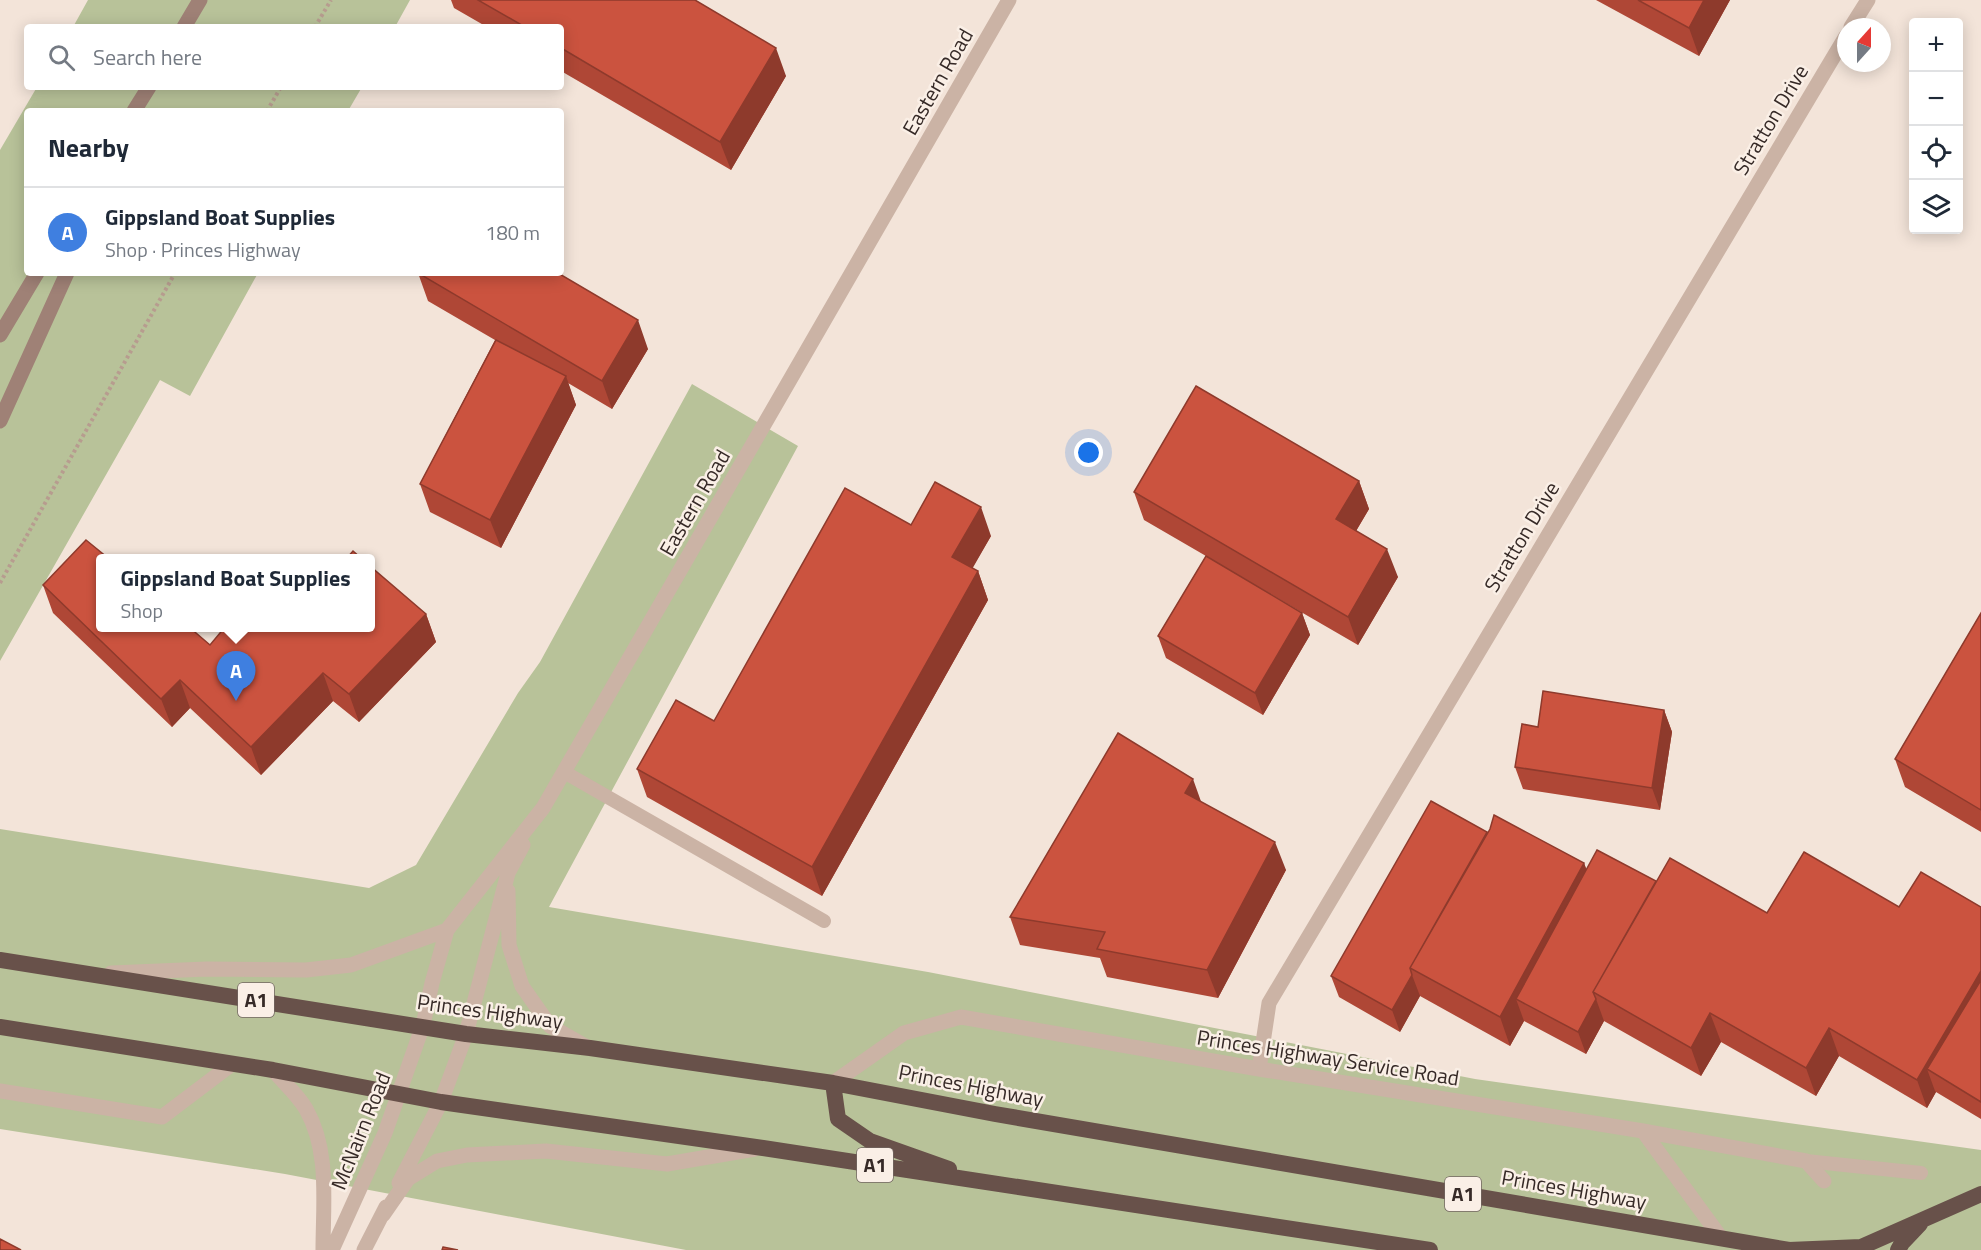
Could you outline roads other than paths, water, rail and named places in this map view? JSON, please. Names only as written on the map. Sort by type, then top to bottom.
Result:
[{"type":"highway","name":"Princes Highway","points":[[0,960],[423,1025],[466,1034],[590,1048],[833,1083],[995,1114],[1789,1250],[1861,1247],[1980,1193]]},
{"type":"highway","name":"A1","points":[[0,1027],[273,1070],[441,1102],[763,1148],[1430,1250]]},
{"type":"highway","points":[[833,1083],[838,1119],[870,1141],[987,1182]]},
{"type":"highway","name":"Princes Highway","points":[[1898,1250],[1927,1217]]},
{"type":"main road","points":[[186,24],[200,0]]},
{"type":"main road","points":[[136,108],[148,90]]},
{"type":"main road","points":[[142,108],[149,90]]},
{"type":"main road","points":[[0,335],[35,276]]},
{"type":"main road","points":[[0,421],[66,276]]},
{"type":"street","name":"Eastern Road","points":[[423,1025],[432,982],[447,930],[543,808],[1009,0]]},
{"type":"street","points":[[1857,18],[1868,0]]},
{"type":"street","name":"Stratton Drive","points":[[1259,1069],[1269,1003],[1837,51]]},
{"type":"street","points":[[364,1250],[441,1102],[466,1034],[508,873],[543,808]]},
{"type":"street","points":[[508,873],[509,945],[522,986],[550,1026],[590,1048]]},
{"type":"street","points":[[89,974],[207,969],[306,970],[351,965],[447,930]]},
{"type":"street","name":"Princes Highway Service Road","points":[[833,1083],[904,1033],[961,1017],[1259,1069],[1643,1131],[1806,1161]]},
{"type":"street","name":"McNairn Road","points":[[332,1250],[381,1142],[423,1025]]},
{"type":"street","points":[[0,1091],[162,1117],[232,1064]]},
{"type":"street","points":[[273,1070],[305,1108],[317,1134],[323,1159],[323,1250]]},
{"type":"street","points":[[1643,1131],[1721,1238]]},
{"type":"street","points":[[382,1215],[408,1179],[437,1161],[467,1155],[546,1151],[668,1164],[763,1148]]},
{"type":"street","points":[[1806,1161],[1824,1181]]},
{"type":"lane","points":[[564,772],[824,921]]},
{"type":"lane","points":[[1806,1161],[1921,1173]]},
{"type":"place","name":"Gippsland Boat Supplies","points":[[236,701]]}]
